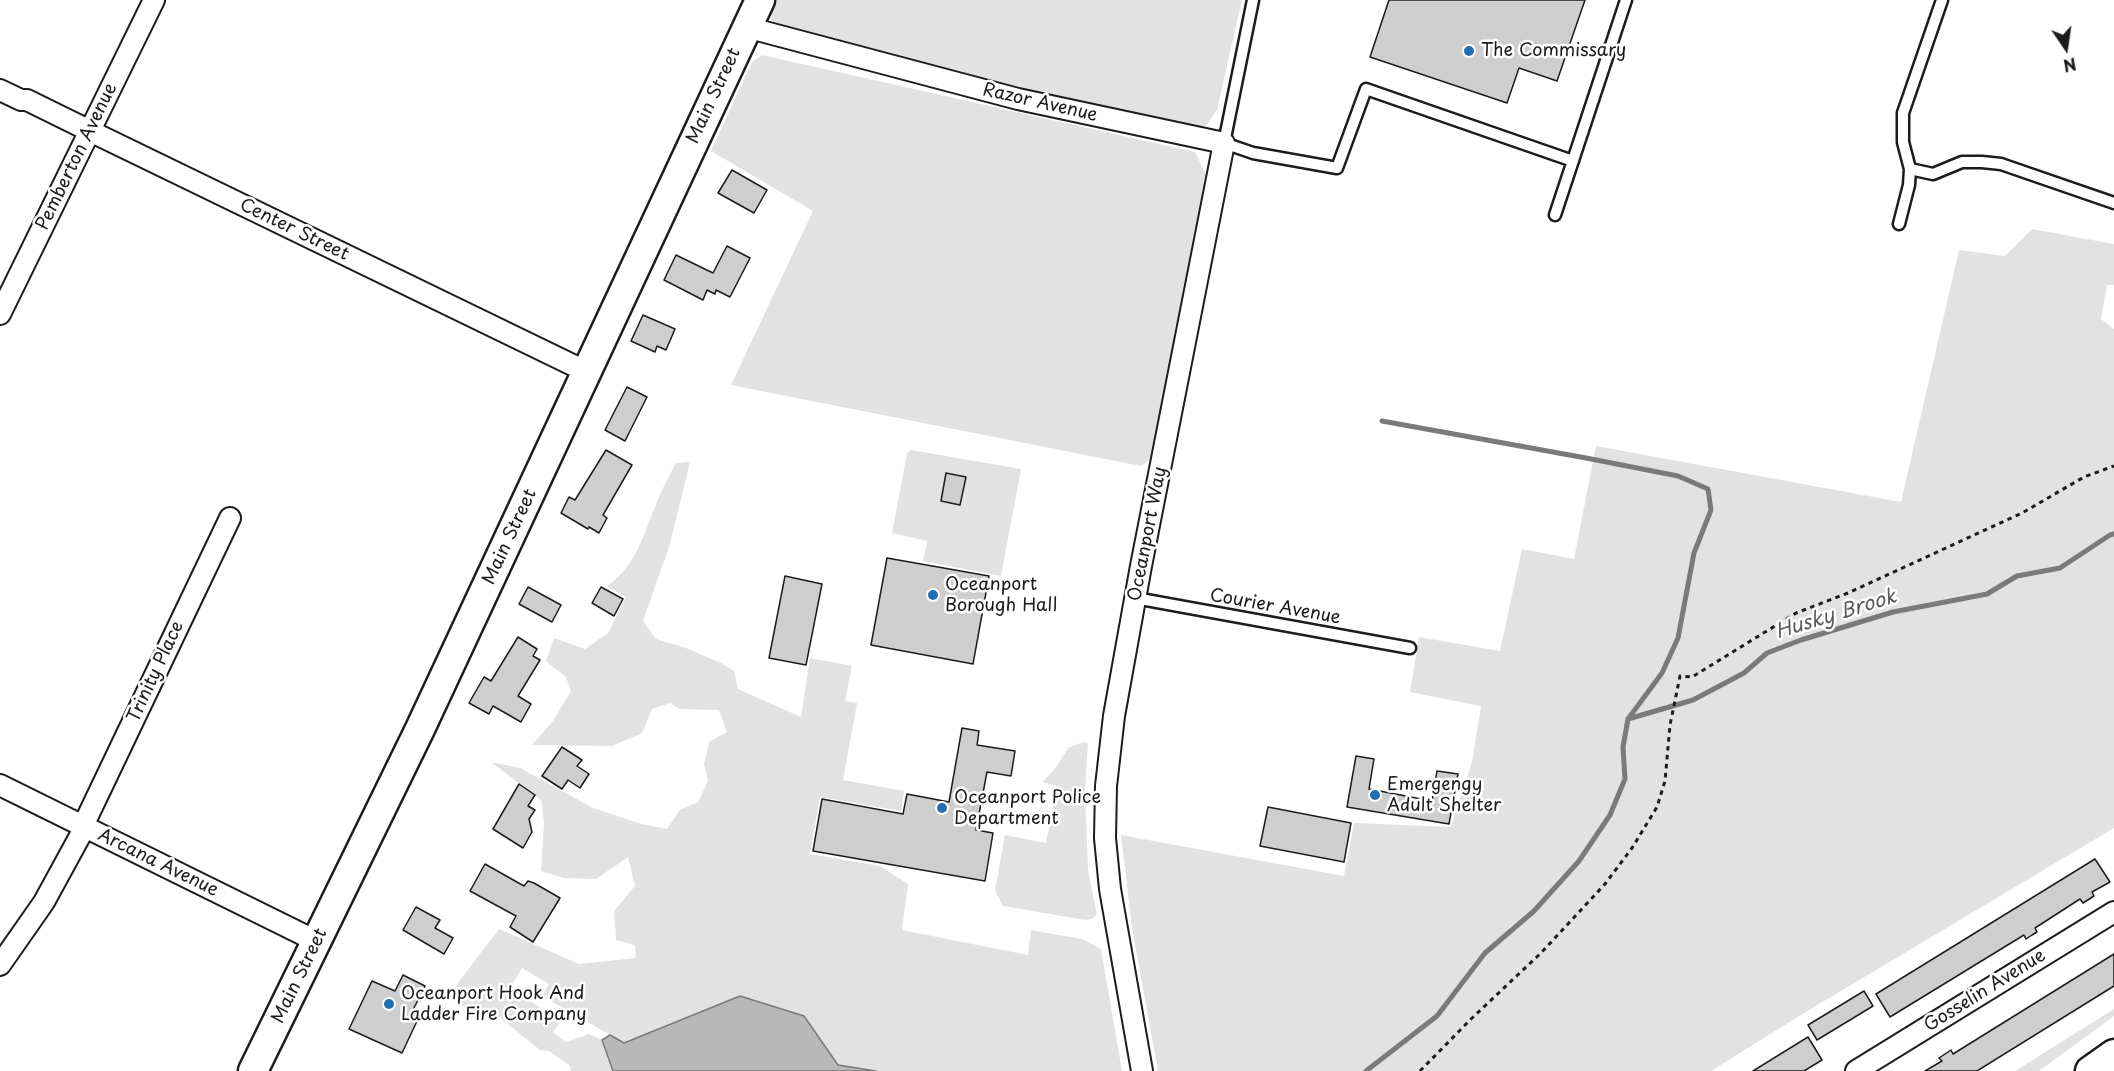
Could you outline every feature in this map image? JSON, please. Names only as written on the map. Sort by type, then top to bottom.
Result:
[{"type":"street","name":"Pemberton Avenue","points":[[0,314],[154,0]]},
{"type":"street","name":"Main Street","points":[[253,1071],[425,718],[760,0]]},
{"type":"street","name":"Razor Avenue","points":[[746,27],[1018,99],[1224,143]]},
{"type":"street","name":"Center Street","points":[[0,90],[21,100],[27,100],[587,372]]},
{"type":"street","name":"Oceanport Way","points":[[1142,1071],[1110,889],[1105,838],[1106,786],[1114,716],[1135,598],[1224,143]]},
{"type":"street","name":"Trinity Place","points":[[0,965],[44,902],[80,836],[230,518]]},
{"type":"street","name":"Arcana Avenue","points":[[0,785],[316,941]]},
{"type":"street","name":"Gosselin Avenue","points":[[1856,1071],[2114,912]]},
{"type":"street","points":[[2090,1071],[2114,1054]]},
{"type":"lane","name":"Oceanport Way","points":[[1224,143],[1253,0]]},
{"type":"lane","points":[[1555,215],[1626,0]]},
{"type":"lane","points":[[1899,224],[1911,169],[1903,142],[1903,113],[1941,0]]},
{"type":"lane","name":"Razor Avenue","points":[[1224,143],[1253,153],[1336,168],[1366,89],[1573,161]]},
{"type":"lane","points":[[1911,169],[1932,174],[1962,162],[2001,164],[2114,203]]},
{"type":"lane","name":"Courier Avenue","points":[[1135,598],[1410,648]]},
{"type":"path","points":[[1420,1071],[1542,953],[1605,884],[1632,848],[1657,807],[1665,781],[1670,724],[1680,676],[1692,677],[1796,613],[1848,593],[2022,513],[2085,477],[2114,466]]},
{"type":"shaded area","points":[[777,0],[1242,0],[1217,110],[1205,127],[1194,129],[780,33],[773,25],[771,17]]},
{"type":"shaded area","points":[[762,55],[1195,152],[1206,175],[1153,458],[1141,466],[731,385],[813,211],[711,151],[752,62]]},
{"type":"shaded area","points":[[2032,229],[2114,244],[2114,285],[2107,285],[2101,319],[2114,329],[2114,828],[1711,1071],[1158,1071],[1132,928],[1121,835],[1344,876],[1354,823],[1451,827],[1472,762],[1481,706],[1410,692],[1419,637],[1500,651],[1522,549],[1574,559],[1596,446],[1901,502],[1959,250],[2005,256]]},
{"type":"shaded area","points":[[911,450],[1021,469],[1001,576],[923,561],[927,541],[892,533],[907,453]]},
{"type":"shaded area","points":[[690,462],[669,547],[643,621],[656,639],[686,648],[734,671],[738,689],[801,717],[810,658],[852,666],[845,701],[857,703],[843,780],[904,791],[901,811],[820,797],[810,854],[880,866],[908,884],[902,930],[1028,955],[1031,930],[1082,939],[1101,949],[1122,1071],[876,1071],[838,1065],[804,1016],[624,1043],[542,996],[549,984],[522,968],[510,988],[561,1021],[553,1032],[566,1042],[589,1034],[602,1040],[613,1071],[571,1071],[570,1066],[549,1051],[540,1050],[497,1015],[473,1015],[452,995],[460,980],[499,929],[579,964],[636,958],[635,945],[616,940],[614,911],[635,886],[628,857],[596,879],[564,878],[541,871],[544,822],[541,800],[491,762],[520,768],[593,808],[641,824],[667,829],[680,810],[698,802],[708,781],[704,764],[709,742],[727,732],[719,710],[679,709],[670,703],[652,709],[642,733],[612,746],[532,745],[553,721],[571,691],[566,677],[546,661],[554,638],[585,649],[608,633],[626,597],[607,586],[618,577],[633,557],[676,463]]},
{"type":"shaded area","points":[[1083,742],[1088,743],[1085,790],[1088,870],[1097,915],[1085,920],[1003,906],[995,890],[1005,835],[1046,843],[1057,786],[1043,782],[1057,766],[1068,748]]},
{"type":"shaded area","points":[[740,996],[804,1016],[838,1065],[876,1071],[613,1071],[602,1040],[610,1035],[624,1043]]},
{"type":"shaded area","points":[[2114,1009],[2114,1016],[2039,1071],[2015,1071]]},
{"type":"building","name":"The Commissary","points":[[1389,0],[1585,0],[1557,81],[1519,68],[1507,103],[1370,57]]},
{"type":"building","points":[[732,170],[767,190],[754,213],[718,193]]},
{"type":"building","points":[[727,246],[750,258],[730,297],[716,290],[715,294],[707,290],[703,300],[664,280],[676,255],[713,273]]},
{"type":"building","points":[[643,315],[675,329],[666,350],[657,346],[655,352],[631,341]]},
{"type":"building","points":[[627,387],[647,397],[625,441],[605,430]]},
{"type":"building","points":[[606,450],[632,465],[603,515],[607,518],[599,533],[561,513],[569,497],[575,500]]},
{"type":"building","points":[[946,473],[966,477],[960,505],[941,501]]},
{"type":"building","name":"Oceanport Borough Hall","points":[[887,558],[989,576],[973,664],[871,645]]},
{"type":"building","points":[[785,576],[822,584],[806,665],[769,658]]},
{"type":"building","points":[[528,587],[561,605],[552,622],[519,604]]},
{"type":"building","points":[[601,587],[623,599],[614,616],[592,603]]},
{"type":"building","points":[[518,637],[537,649],[533,656],[540,660],[518,696],[531,704],[521,722],[493,706],[489,714],[469,703],[484,677],[491,681]]},
{"type":"building","name":"Oceanport Police Department","points":[[962,728],[979,731],[977,745],[1015,751],[1011,776],[987,772],[976,830],[993,833],[985,881],[813,851],[822,799],[903,814],[907,794],[949,802]]},
{"type":"building","points":[[562,747],[582,760],[577,766],[589,774],[580,788],[568,780],[562,789],[542,776]]},
{"type":"building","name":"Emergengy Adult Shelter","points":[[1356,756],[1374,759],[1369,789],[1432,801],[1437,771],[1458,774],[1449,824],[1347,807]]},
{"type":"building","points":[[519,784],[535,795],[528,806],[535,810],[529,819],[532,832],[523,848],[493,829]]},
{"type":"building","points":[[1268,807],[1351,823],[1344,862],[1260,846]]},
{"type":"building","points":[[2095,859],[2110,882],[2092,892],[2094,896],[2083,903],[2080,899],[2035,928],[2037,932],[2026,939],[2024,935],[1890,1017],[1876,994]]},
{"type":"building","points":[[485,864],[524,886],[528,881],[534,883],[560,898],[533,942],[510,927],[516,916],[470,891]]},
{"type":"building","points":[[416,907],[440,920],[435,928],[453,938],[444,954],[403,930]]},
{"type":"building","points":[[2114,954],[2114,986],[1977,1071],[1925,1071],[1942,1061],[1939,1058],[1951,1050],[1953,1054]]},
{"type":"building","name":"Oceanport Hook And Ladder Fire Company","points":[[403,975],[425,986],[410,1016],[418,1019],[402,1053],[349,1029],[372,981],[395,991]]},
{"type":"building","points":[[1864,991],[1873,1006],[1817,1040],[1808,1025]]},
{"type":"building","points":[[1808,1037],[1822,1060],[1804,1071],[1753,1071]]},
{"type":"waterway","points":[[1382,421],[1678,476],[1708,489],[1711,510],[1694,553],[1678,638],[1662,673],[1628,719]]},
{"type":"waterway","name":"Husky Brook","points":[[1366,1071],[1437,1016],[1485,953],[1534,911],[1579,861],[1610,815],[1625,779],[1623,747],[1628,719],[1693,700],[1744,673],[1767,653],[1801,640],[1893,612],[1987,594],[2017,576],[2060,568],[2114,534]]},
{"type":"place","name":"The Commissary","points":[[1469,51]]},
{"type":"place","name":"Oceanport Borough Hall","points":[[933,595]]},
{"type":"place","name":"Emergengy Adult Shelter","points":[[1375,795]]},
{"type":"place","name":"Oceanport Police Department","points":[[942,808]]},
{"type":"place","name":"Oceanport Hook And Ladder Fire Company","points":[[389,1004]]}]
